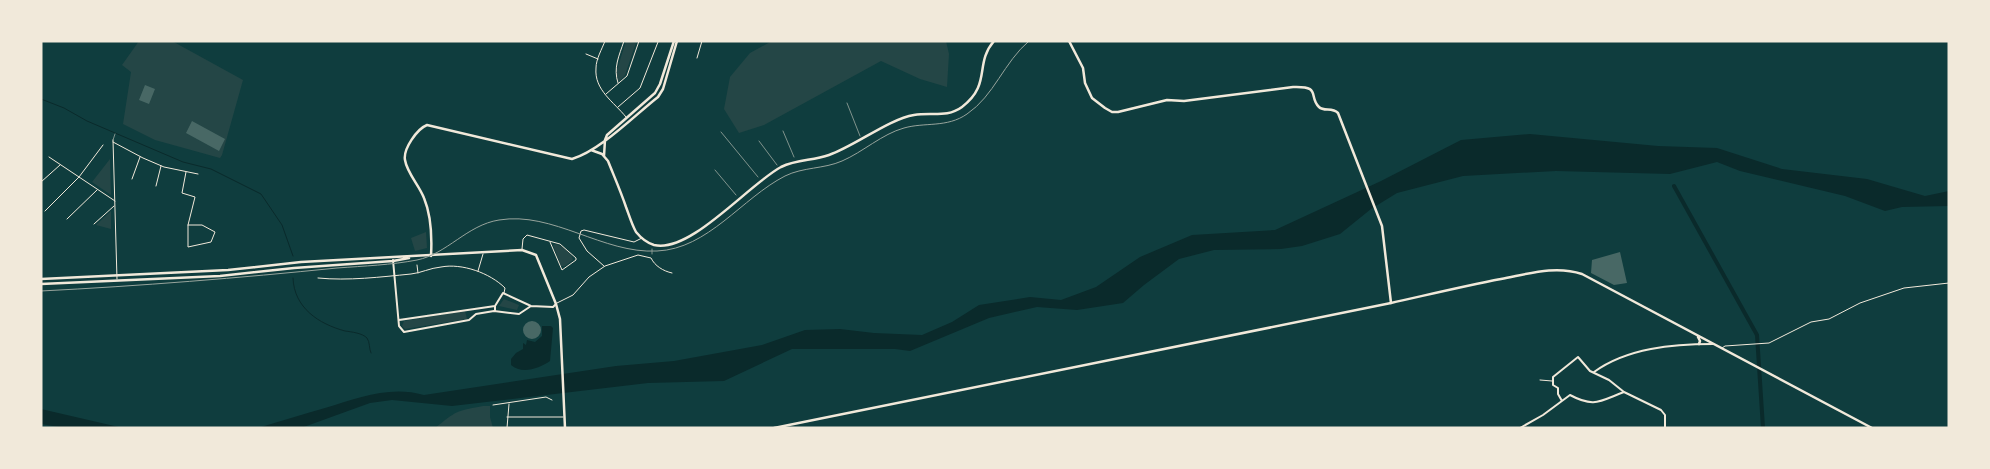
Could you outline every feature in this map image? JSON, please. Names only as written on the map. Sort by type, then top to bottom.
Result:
[{"type":"main road","points":[[676,41],[655,93],[607,135],[605,140],[604,156],[616,180],[634,226],[642,238],[658,245],[674,243],[706,227],[761,180],[795,161],[829,155],[901,119],[914,115],[951,113],[962,107],[975,94],[981,83],[986,51],[994,41]]},
{"type":"main road","points":[[430,256],[431,243],[428,212],[424,198],[404,158],[407,149],[422,127],[427,125],[572,159],[580,157],[605,140],[658,97],[663,89],[676,41]]},
{"type":"main road","points":[[1069,41],[1083,68],[1085,83],[1092,98],[1112,112],[1167,100],[1184,101],[1293,87],[1309,89],[1314,93],[1318,106],[1332,109],[1338,113],[1376,211],[1384,235],[1391,303]]},
{"type":"main road","points":[[591,150],[604,156]]},
{"type":"main road","points":[[41,279],[228,270],[301,262],[522,250],[536,254],[556,304],[560,320],[565,428]]},
{"type":"main road","points":[[41,284],[220,276],[289,268],[392,261],[412,257]]},
{"type":"main road","points":[[774,428],[1542,271],[1570,271],[1590,278],[1872,428]]},
{"type":"main road","points":[[1697,336],[1700,340],[1699,344]]},
{"type":"street","points":[[605,41],[596,68],[600,88],[627,118]]},
{"type":"street","points":[[619,84],[615,73],[624,41]]},
{"type":"street","points":[[606,95],[627,76],[639,41]]},
{"type":"street","points":[[617,108],[640,88],[657,41]]},
{"type":"street","points":[[697,58],[702,41]]},
{"type":"street","points":[[586,54],[598,60]]},
{"type":"street","points":[[113,141],[162,166],[198,174]]},
{"type":"street","points":[[113,141],[117,280]]},
{"type":"street","points":[[45,211],[79,178],[103,145]]},
{"type":"street","points":[[132,179],[140,156]]},
{"type":"street","points":[[49,158],[115,201]]},
{"type":"street","points":[[41,182],[60,165]]},
{"type":"street","points":[[156,186],[162,166]]},
{"type":"street","points":[[186,172],[182,193],[195,197],[188,225],[188,247],[211,242],[215,232],[202,225],[188,225]]},
{"type":"street","points":[[67,218],[97,190]]},
{"type":"street","points":[[94,224],[115,206]]},
{"type":"street","points":[[605,266],[583,245],[579,238],[581,231],[584,230],[634,242],[642,238]]},
{"type":"street","points":[[522,250],[523,239],[527,235],[565,246],[576,260],[562,270],[550,242]]},
{"type":"street","points":[[478,272],[484,251]]},
{"type":"street","points":[[503,293],[531,306],[553,307],[558,301],[573,296],[589,277],[605,266],[638,255],[652,257],[654,265],[672,273]]},
{"type":"street","points":[[393,257],[399,326],[404,332],[469,320],[474,316],[494,311],[519,314],[531,306]]},
{"type":"street","points":[[417,265],[417,274]]},
{"type":"street","points":[[318,278],[338,279],[417,274],[441,266],[452,266],[478,272],[500,283],[505,288],[494,311]]},
{"type":"street","points":[[1722,349],[1725,346],[1769,343],[1810,322],[1829,319],[1860,303],[1904,288],[1949,283]]},
{"type":"street","points":[[399,320],[495,306]]},
{"type":"street","points":[[472,308],[474,316]]},
{"type":"street","points":[[1594,372],[1629,354],[1699,344],[1713,344]]},
{"type":"street","points":[[1552,381],[1555,375],[1578,357],[1586,368],[1609,380],[1624,392],[1661,410],[1664,415],[1665,428]]},
{"type":"street","points":[[1540,380],[1552,381]]},
{"type":"street","points":[[1552,381],[1553,385],[1558,388],[1558,394],[1562,401]]},
{"type":"street","points":[[1520,428],[1543,415],[1570,395],[1580,401],[1592,403],[1624,392]]},
{"type":"street","points":[[493,405],[546,398],[552,400]]},
{"type":"street","points":[[507,428],[509,404]]},
{"type":"street","points":[[507,417],[563,417]]},
{"type":"lane","points":[[113,141],[115,134]]},
{"type":"lane","points":[[301,262],[302,268]]},
{"type":"path","points":[[847,103],[862,140]]},
{"type":"path","points":[[783,130],[795,161]]},
{"type":"path","points":[[721,132],[761,180]]},
{"type":"path","points":[[759,141],[780,168]]},
{"type":"path","points":[[716,170],[739,198]]},
{"type":"path","points":[[652,249],[652,257]]},
{"type":"shaded area","points":[[139,41],[172,41],[243,80],[220,158],[155,140],[123,124],[131,72],[122,65]]},
{"type":"shaded area","points":[[626,41],[636,43],[625,75],[619,82],[616,73]]},
{"type":"shaded area","points":[[772,41],[946,41],[949,54],[947,87],[920,79],[881,61],[764,125],[739,133],[724,109],[730,77],[750,53]]},
{"type":"shaded area","points":[[1530,134],[1658,146],[1717,148],[1782,169],[1867,179],[1925,196],[1949,191],[1949,206],[1902,207],[1885,211],[1845,196],[1740,171],[1717,162],[1670,174],[1556,171],[1463,176],[1397,193],[1371,209],[1340,234],[1302,246],[1281,249],[1214,250],[1179,259],[1123,303],[1077,310],[1037,307],[989,318],[910,351],[895,349],[792,349],[724,381],[648,383],[452,406],[392,400],[370,403],[301,428],[258,428],[374,394],[399,391],[424,395],[616,366],[674,361],[762,345],[805,330],[840,329],[874,333],[922,335],[952,322],[979,305],[1030,297],[1061,300],[1096,287],[1140,257],[1192,235],[1275,230],[1381,181],[1461,140]]},
{"type":"shaded area","points":[[110,159],[111,195],[92,182]]},
{"type":"shaded area","points":[[111,211],[111,229],[96,225]]},
{"type":"shaded area","points":[[426,232],[427,248],[415,251],[411,238]]},
{"type":"shaded area","points":[[555,244],[566,249],[572,257],[573,260],[565,266],[561,266],[553,245]]},
{"type":"shaded area","points":[[504,299],[519,305],[517,310],[499,306]]},
{"type":"shaded area","points":[[465,311],[467,319],[405,329],[402,326],[404,321]]},
{"type":"shaded area","points":[[542,326],[551,326],[553,328],[550,361],[536,368],[526,370],[515,368],[511,365],[511,359],[523,349],[523,343],[526,345],[527,340],[535,342],[542,336]]},
{"type":"shaded area","points":[[490,406],[493,428],[435,428],[457,413]]},
{"type":"shaded area","points":[[41,409],[123,428],[65,428],[41,424]]},
{"type":"building","points":[[145,85],[155,89],[149,104],[139,100]]},
{"type":"building","points":[[192,121],[225,139],[219,151],[186,133]]},
{"type":"building","points":[[1620,252],[1627,283],[1614,285],[1591,273],[1592,260]]},
{"type":"building","points":[[528,321],[536,321],[541,326],[539,337],[528,339],[523,334],[523,326]]},
{"type":"waterway","points":[[41,99],[183,162],[211,169],[261,194],[282,225],[293,256]]},
{"type":"waterway","points":[[1674,186],[1757,335],[1763,428]]},
{"type":"waterway","points":[[293,278],[294,289],[298,298],[310,313],[317,319],[335,328],[365,336],[371,353]]},
{"type":"railway","points":[[41,291],[115,287],[407,262],[428,257],[467,233],[499,220],[539,221],[617,246],[637,250],[657,251],[675,248],[692,242],[709,232],[769,185],[785,176],[842,161],[888,134],[904,128],[944,123],[967,114],[985,98],[1020,49],[1029,41]]}]
